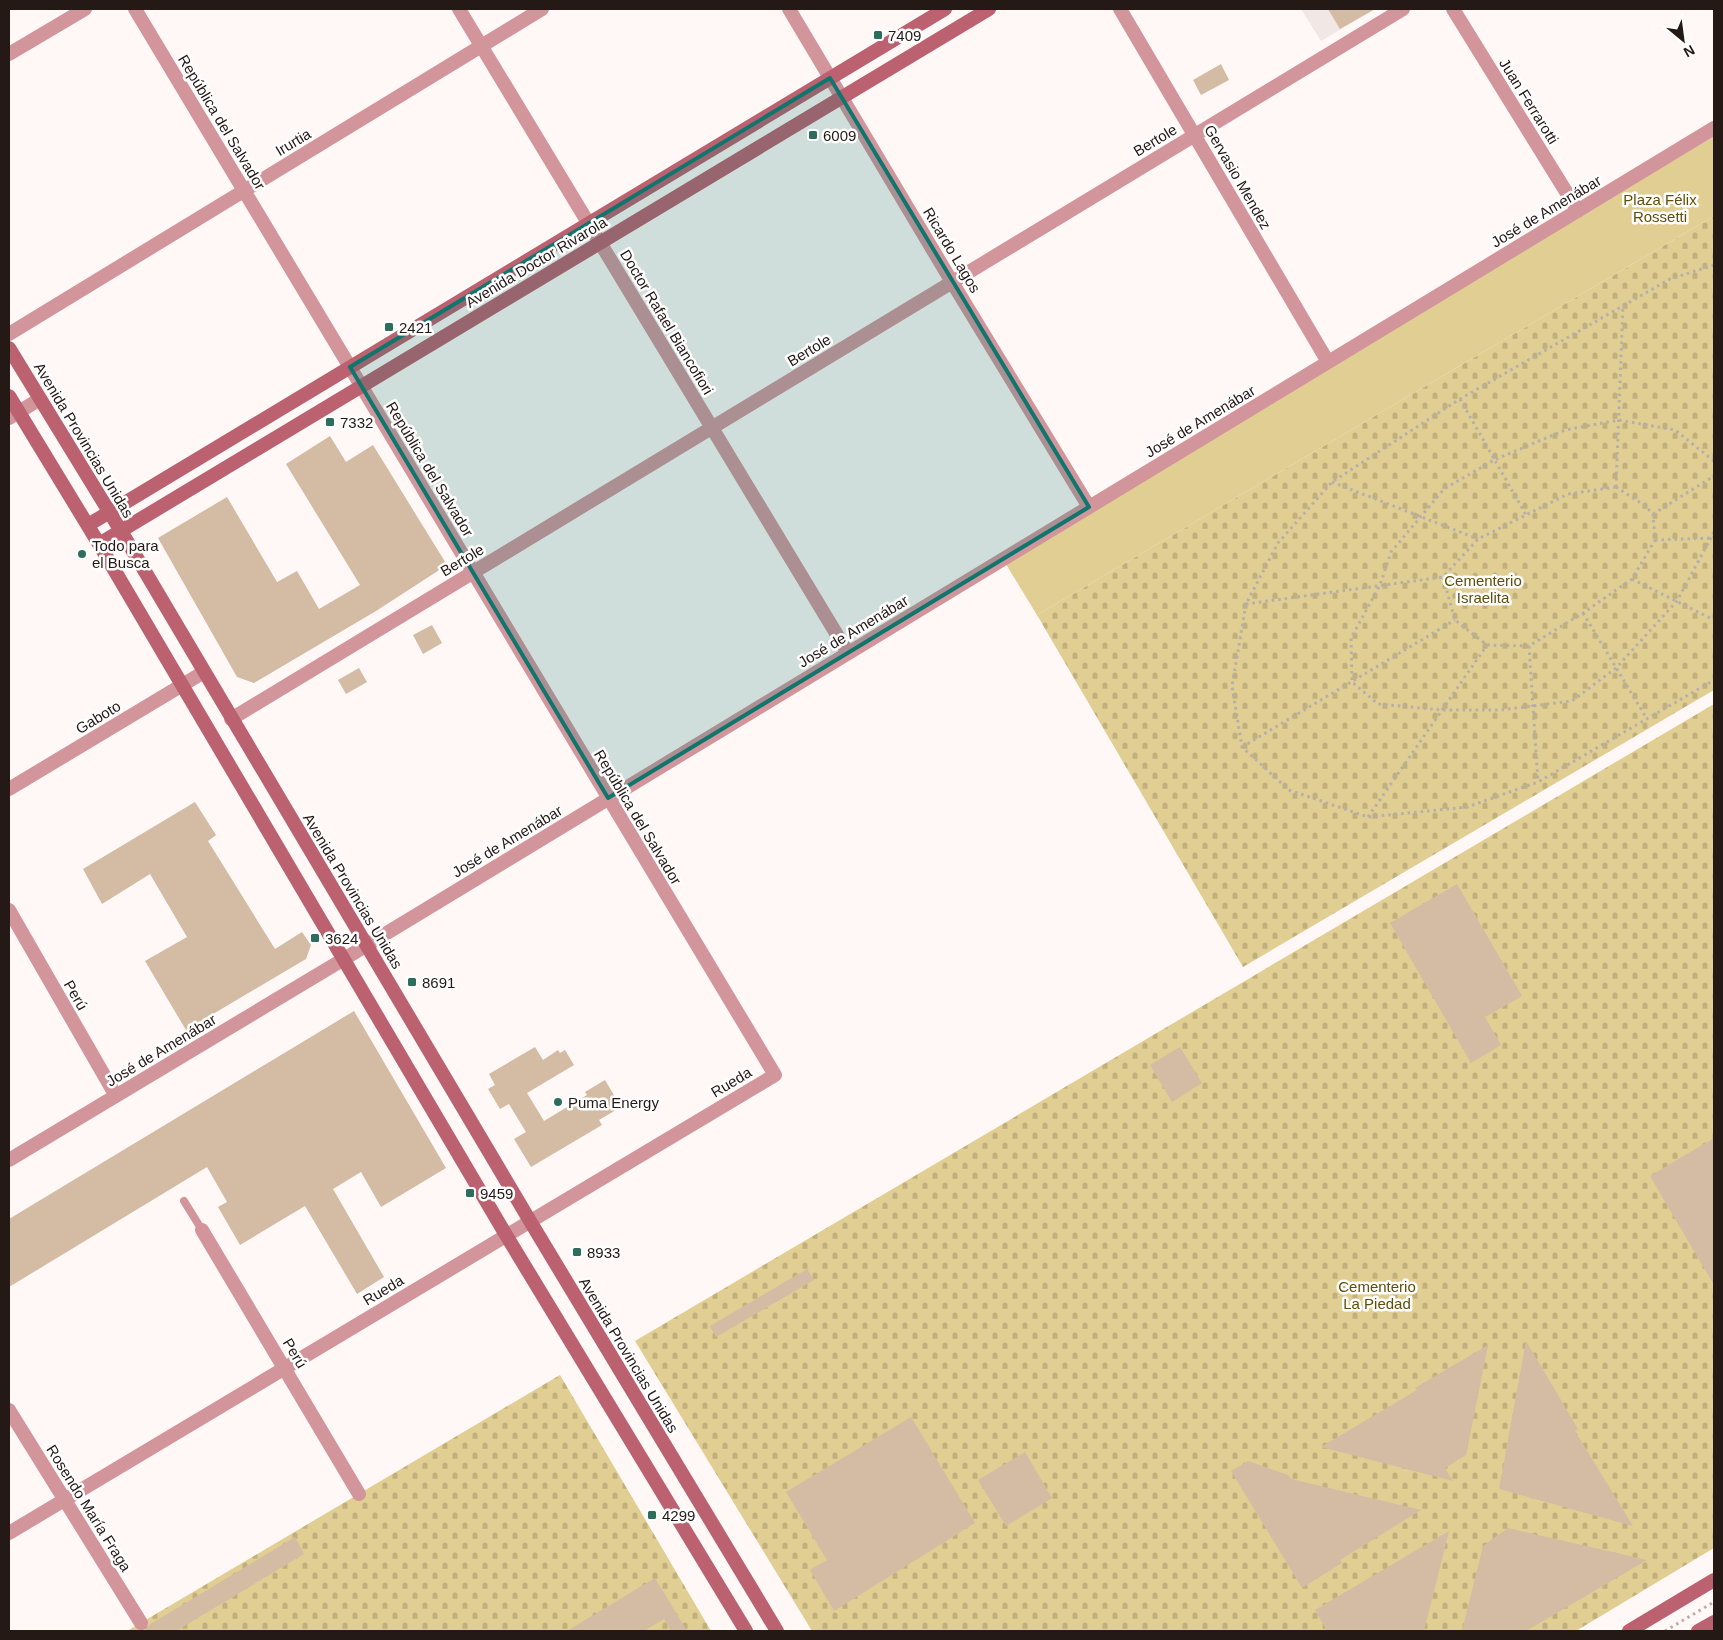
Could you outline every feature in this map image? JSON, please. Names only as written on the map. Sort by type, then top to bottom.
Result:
[{"type":"main road","name":"Avenida Doctor Rivarola","points":[[88,525],[946,9]]},
{"type":"main road","name":"Avenida Doctor Rivarola","points":[[99,544],[989,9]]},
{"type":"main road","name":"Avenida Provincias Unidas","points":[[9,348],[776,1631]]},
{"type":"main road","points":[[9,396],[14,415],[88,525],[506,1235],[746,1631]]},
{"type":"main road","points":[[1628,1631],[1646,1627],[1714,1580]]},
{"type":"main road","points":[[1698,1631],[1714,1622]]},
{"type":"street","points":[[9,54],[85,9]]},
{"type":"street","name":"República del Salvador","points":[[135,9],[775,1075]]},
{"type":"street","name":"Doctor Rafael Biancofiori","points":[[459,9],[848,653]]},
{"type":"street","name":"Irurtia","points":[[9,334],[542,9]]},
{"type":"street","name":"Ricardo Lagos","points":[[789,9],[1089,507]]},
{"type":"street","name":"Gervasio Mendez","points":[[1120,9],[1328,362]]},
{"type":"street","name":"Bertole","points":[[231,719],[1403,9]]},
{"type":"street","name":"Juan Ferrarotti","points":[[1453,9],[1578,211]]},
{"type":"street","name":"José de Amenábar","points":[[9,1160],[344,959],[1714,128]]},
{"type":"street","points":[[14,415],[40,399]]},
{"type":"street","name":"Gaboto","points":[[9,789],[204,672]]},
{"type":"street","name":"Perú","points":[[9,910],[116,1096]]},
{"type":"street","name":"Rueda","points":[[9,1533],[775,1075]]},
{"type":"street","name":"Perú","points":[[202,1230],[359,1494]]},
{"type":"street","name":"Rosendo María Fraga","points":[[9,1410],[142,1623]]},
{"type":"lane","points":[[184,1201],[202,1230]]},
{"type":"path","points":[[1714,265],[1670,279],[1460,400],[1332,482],[1278,543],[1246,604],[1232,686],[1242,747],[1289,790],[1368,817],[1468,807],[1538,782],[1714,680]]},
{"type":"path","points":[[1616,487],[1623,306]]},
{"type":"path","points":[[1460,400],[1526,515]]},
{"type":"path","points":[[1714,462],[1675,430],[1619,420],[1565,430],[1494,460],[1444,489],[1391,552],[1380,585],[1351,638],[1352,682],[1378,704],[1442,710],[1500,710],[1572,701],[1616,668],[1677,601],[1713,538],[1714,532]]},
{"type":"path","points":[[1653,514],[1714,476]]},
{"type":"path","points":[[1332,482],[1478,539]]},
{"type":"path","points":[[1246,604],[1443,577],[1478,539],[1568,494],[1616,487],[1644,505],[1653,514],[1655,540],[1632,579],[1583,613],[1529,646],[1487,645],[1455,620],[1443,577]]},
{"type":"path","points":[[1655,540],[1713,538]]},
{"type":"path","points":[[1632,579],[1714,620]]},
{"type":"path","points":[[1583,613],[1647,719]]},
{"type":"path","points":[[1242,747],[1455,620]]},
{"type":"path","points":[[1368,817],[1487,645]]},
{"type":"path","points":[[1529,646],[1538,782]]},
{"type":"highlighted area","points":[[830,78],[1089,507],[608,798],[350,367]]},
{"type":"shaded area","points":[[1301,9],[1375,9],[1321,41]]},
{"type":"green space","name":"Plaza Félix Rossetti","points":[[1714,136],[1714,216],[1037,615],[1004,561]]},
{"type":"green space","name":"Cementerio Israelita","points":[[1714,216],[1714,690],[1243,967],[1037,615]]},
{"type":"green space","name":"Cementerio La Piedad","points":[[1714,704],[1714,1548],[1576,1631],[812,1631],[635,1341]]},
{"type":"green space","points":[[560,1375],[711,1631],[127,1631]]},
{"type":"building","points":[[1328,9],[1375,9],[1340,29]]},
{"type":"building","points":[[1221,64],[1229,80],[1201,95],[1193,80]]},
{"type":"building","points":[[330,436],[346,462],[373,445],[447,565],[376,611],[254,683],[237,677],[158,538],[227,497],[277,582],[297,571],[319,609],[360,585],[286,464]]},
{"type":"building","points":[[432,625],[442,643],[423,654],[413,635]]},
{"type":"building","points":[[359,668],[367,682],[346,694],[338,680]]},
{"type":"building","points":[[195,802],[216,835],[208,841],[275,949],[302,932],[311,945],[306,959],[186,1030],[145,961],[187,937],[150,874],[102,904],[83,869]]},
{"type":"building","points":[[1457,884],[1522,996],[1485,1017],[1501,1045],[1471,1063],[1390,923]]},
{"type":"building","points":[[354,1011],[446,1168],[381,1207],[361,1172],[333,1189],[384,1277],[357,1294],[305,1206],[240,1245],[218,1207],[227,1202],[207,1167],[9,1287],[9,1219]]},
{"type":"building","points":[[535,1047],[543,1060],[558,1050],[560,1053],[565,1050],[574,1065],[527,1093],[544,1121],[587,1095],[585,1092],[605,1080],[621,1107],[599,1120],[602,1125],[531,1167],[514,1139],[526,1132],[509,1104],[500,1109],[488,1089],[495,1085],[489,1074]]},
{"type":"building","points":[[1180,1047],[1202,1083],[1172,1102],[1150,1065]]},
{"type":"building","points":[[1714,1138],[1714,1285],[1650,1176]]},
{"type":"building","points":[[807,1269],[814,1280],[716,1337],[710,1326]]},
{"type":"building","points":[[1526,1341],[1578,1429],[1575,1431],[1633,1526],[1499,1489]]},
{"type":"building","points":[[1488,1345],[1466,1455],[1445,1468],[1453,1481],[1321,1447],[1417,1390],[1415,1388]]},
{"type":"building","points":[[911,1417],[975,1523],[834,1611],[810,1570],[827,1560],[786,1492]]},
{"type":"building","points":[[1025,1452],[1052,1498],[1006,1526],[978,1480]]},
{"type":"building","points":[[1248,1461],[1288,1475],[1291,1479],[1421,1510],[1340,1560],[1342,1563],[1302,1588],[1231,1471]]},
{"type":"building","points":[[1508,1528],[1647,1560],[1526,1631],[1462,1631],[1483,1546]]},
{"type":"building","points":[[1449,1531],[1424,1631],[1327,1631],[1315,1610]]},
{"type":"building","points":[[295,1537],[304,1554],[176,1631],[143,1631],[149,1625]]},
{"type":"building","points":[[655,1578],[687,1631],[671,1631],[664,1619],[644,1631],[567,1631]]},
{"type":"place","name":"7409","points":[[878,35]]},
{"type":"place","name":"6009","points":[[813,135]]},
{"type":"place","name":"2421","points":[[389,327]]},
{"type":"place","name":"7332","points":[[330,422]]},
{"type":"place","name":"Todo para el Busca","points":[[82,554]]},
{"type":"place","name":"3624","points":[[315,938]]},
{"type":"place","name":"8691","points":[[412,982]]},
{"type":"place","name":"Puma Energy","points":[[558,1102]]},
{"type":"place","name":"9459","points":[[470,1193]]},
{"type":"place","name":"8933","points":[[577,1252]]},
{"type":"place","name":"4299","points":[[652,1515]]}]
